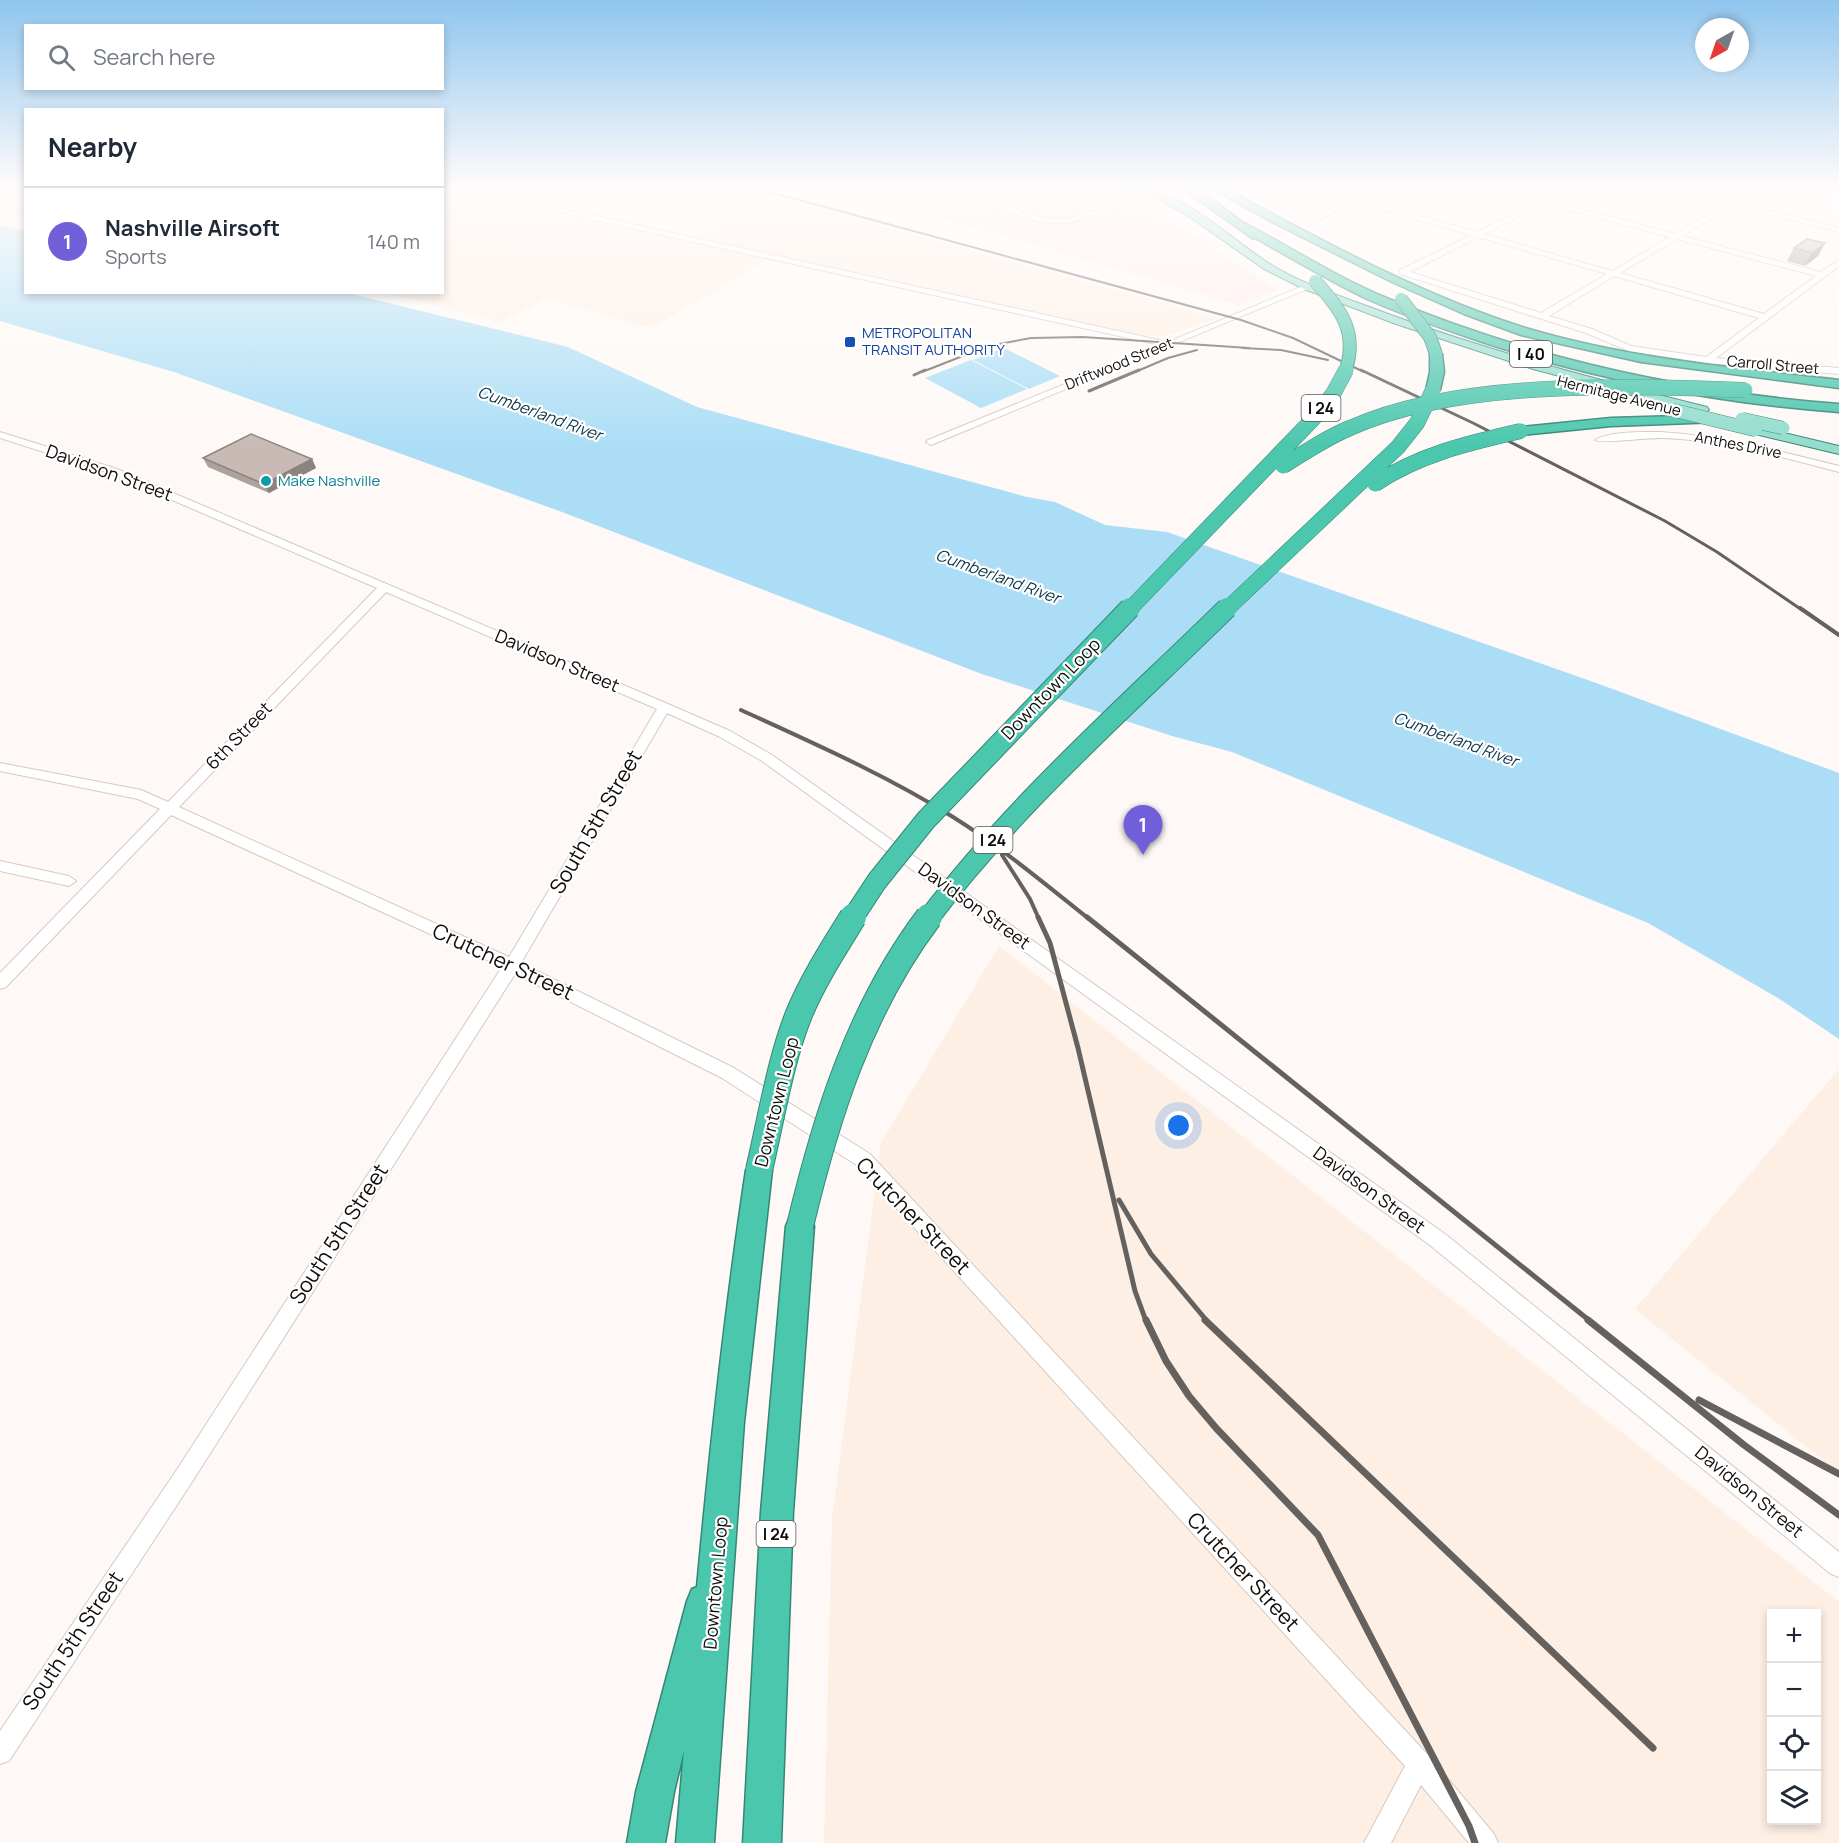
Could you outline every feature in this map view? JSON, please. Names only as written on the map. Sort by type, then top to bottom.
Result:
[{"type":"highway","name":"I 24","points":[[1219,514],[1306,426],[1333,394],[1345,372],[1351,350],[1349,329],[1334,302],[1307,286],[1294,274]]},
{"type":"highway","name":"I 40","points":[[1331,274],[1371,296],[1434,321],[1545,358],[1629,380],[1721,398],[1839,408]]},
{"type":"highway","name":"I 24","points":[[762,1843],[777,1512],[801,1226],[820,1144],[849,1063],[874,1006],[910,946],[953,887],[1007,823],[1066,762],[1380,465],[1412,430],[1424,413],[1437,372],[1436,354],[1430,337],[1401,299],[1384,282],[1371,274]]},
{"type":"highway","name":"I 40","points":[[1388,274],[1479,316],[1572,345],[1671,363],[1839,384]]},
{"type":"highway","points":[[1219,514],[1306,449],[1328,436],[1370,419],[1425,403],[1529,390],[1650,388],[1839,395]]},
{"type":"highway","points":[[1305,534],[1393,470],[1454,446],[1521,431],[1611,422],[1682,419],[1839,419]]},
{"type":"highway","name":"Downtown Loop","points":[[695,1843],[728,1426],[746,1254],[759,1170],[781,1075],[799,1014],[836,944],[877,881],[933,812],[1219,514]]},
{"type":"highway","points":[[646,1843],[655,1792],[719,1542]]},
{"type":"main road","name":"Hermitage Avenue","points":[[1277,274],[1400,322],[1515,360],[1595,383],[1839,443]]},
{"type":"main road","name":"Hermitage Avenue","points":[[1307,286],[1462,351],[1568,384],[1839,450]]},
{"type":"street","points":[[854,274],[1167,344]]},
{"type":"street","name":"Carroll Street","points":[[1409,274],[1588,331],[1629,348],[1708,360],[1839,371]]},
{"type":"street","points":[[1542,316],[1613,274],[1764,317]]},
{"type":"street","points":[[1708,360],[1822,275]]},
{"type":"street","name":"Driftwood Street","points":[[931,442],[1307,286]]},
{"type":"street","name":"Davidson Street","points":[[0,435],[113,471],[664,707],[725,734],[767,758],[1438,1239],[1839,1566]]},
{"type":"street","name":"Anthes Drive","points":[[1600,440],[1620,436],[1703,436],[1755,446],[1839,469]]},
{"type":"street","name":"6th Street","points":[[0,983],[384,586]]},
{"type":"street","name":"South 5th Street","points":[[0,1752],[183,1478],[512,965],[664,707]]},
{"type":"street","name":"Crutcher Street","points":[[0,767],[141,795],[512,965],[728,1073],[864,1160],[1419,1764],[1485,1843]]},
{"type":"street","points":[[0,866],[69,881]]},
{"type":"street","points":[[1377,1843],[1419,1764]]},
{"type":"shaded area","points":[[444,274],[743,274],[651,328],[546,298],[501,322],[391,294],[444,294]]},
{"type":"shaded area","points":[[864,274],[1056,274],[1218,318],[1169,335],[1145,336]]},
{"type":"shaded area","points":[[1134,274],[1253,274],[1279,290],[1238,305]]},
{"type":"shaded area","points":[[999,946],[1839,1602],[1839,1843],[824,1843],[832,1519],[881,1143]]},
{"type":"shaded area","points":[[1839,1069],[1839,1473],[1635,1309]]},
{"type":"water","name":"Cumberland River","points":[[0,274],[24,274],[24,294],[352,294],[568,347],[697,407],[1027,497],[1055,502],[1105,525],[1167,532],[1599,684],[1839,773],[1839,1039],[1778,998],[1648,923],[1232,752],[1172,736],[979,673],[562,512],[174,372],[0,321]]},
{"type":"water","points":[[1004,348],[1060,376],[1029,389],[973,360]]},
{"type":"water","points":[[971,360],[1027,389],[981,408],[925,378]]},
{"type":"building","name":"Make Nashville","points":[[251,434],[312,459],[264,484],[203,458]]},
{"type":"railway","points":[[1072,274],[1241,320],[1293,338],[1364,372]]},
{"type":"railway","points":[[922,372],[988,346],[1031,338],[1083,337],[1249,348]]},
{"type":"railway","points":[[1242,348],[1281,350],[1328,360]]},
{"type":"railway","points":[[1135,372],[1168,358],[1197,350]]},
{"type":"railway","points":[[914,375],[925,370]]},
{"type":"railway","points":[[1089,391],[1139,370]]},
{"type":"railway","points":[[1361,370],[1473,423],[1665,521],[1717,552],[1802,610]]},
{"type":"railway","points":[[1800,608],[1839,635]]},
{"type":"railway","points":[[741,710],[849,760],[953,817],[1023,866],[1089,919]]},
{"type":"railway","points":[[1002,855],[1030,899],[1039,919]]},
{"type":"railway","points":[[1038,917],[1050,943],[1078,1048],[1135,1291],[1146,1321]]},
{"type":"railway","points":[[1087,917],[1590,1321]]},
{"type":"railway","points":[[1119,1200],[1151,1254],[1207,1321]]},
{"type":"railway","points":[[1146,1320],[1166,1361],[1189,1396],[1216,1428],[1318,1535],[1469,1826],[1475,1843]]},
{"type":"railway","points":[[1205,1320],[1653,1748]]},
{"type":"railway","points":[[1588,1320],[1744,1445],[1839,1515]]},
{"type":"railway","points":[[1699,1400],[1839,1474]]},
{"type":"place","name":"METROPOLITAN TRANSIT AUTHORITY","points":[[850,342]]},
{"type":"place","name":"Make Nashville","points":[[266,481]]},
{"type":"place","name":"Nashville Airsoft","points":[[1143,855]]}]
